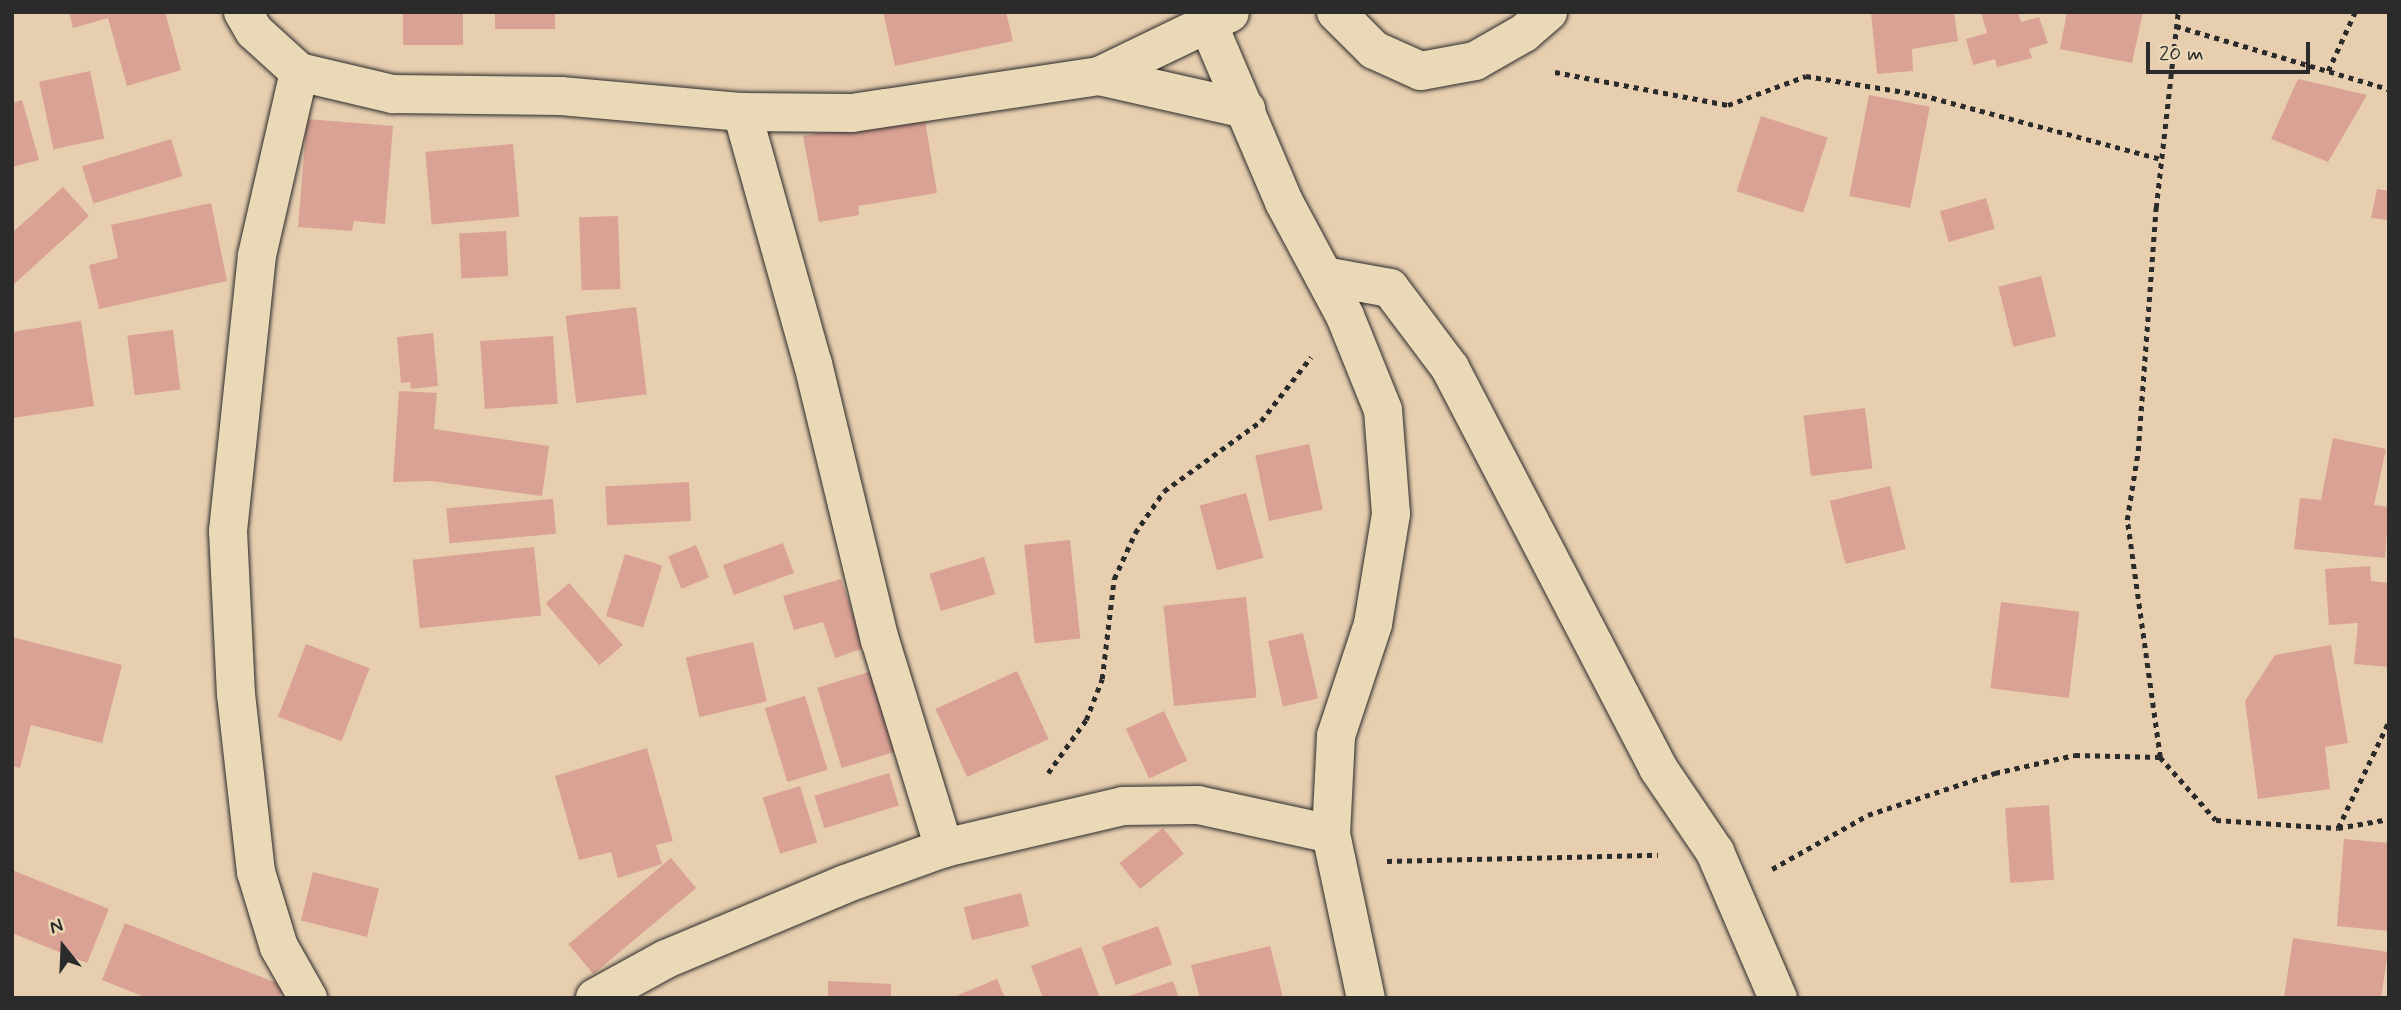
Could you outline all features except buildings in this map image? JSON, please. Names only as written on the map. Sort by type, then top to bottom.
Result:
[{"type":"street","points":[[243,12],[254,31],[299,72],[393,94],[561,96],[742,112],[852,113],[1099,76],[1215,16],[1246,109],[1284,202],[1345,316],[1383,410],[1391,514],[1373,624],[1336,736],[1334,848],[1366,998]]},
{"type":"street","points":[[1336,12],[1374,50],[1421,71],[1475,61],[1524,33],[1548,12]]},
{"type":"street","points":[[299,72],[257,255],[228,531],[236,694],[256,872],[279,947],[308,998]]},
{"type":"street","points":[[1099,76],[1246,109]]},
{"type":"street","points":[[742,112],[814,364],[880,640],[944,848]]},
{"type":"street","points":[[1324,276],[1390,288],[1450,368],[1658,768],[1715,852],[1778,998]]},
{"type":"street","points":[[595,998],[666,959],[845,884],[944,848],[1123,806],[1198,805],[1334,848]]},
{"type":"path","points":[[2178,12],[2161,159],[2138,451],[2127,520],[2160,757],[2216,820],[2338,828],[2389,819]]},
{"type":"path","points":[[2328,71],[2355,12]]},
{"type":"path","points":[[2176,26],[2389,89]]},
{"type":"path","points":[[1475,61],[1583,76],[1728,105],[1806,76],[1922,95],[2161,159]]},
{"type":"path","points":[[1043,780],[1086,720],[1102,679],[1114,579],[1135,533],[1164,491],[1261,421],[1345,316]]},
{"type":"path","points":[[2338,828],[2389,721]]},
{"type":"path","points":[[1732,891],[1868,815],[1995,773],[2075,755],[2160,757]]},
{"type":"path","points":[[1334,848],[1715,852]]}]
